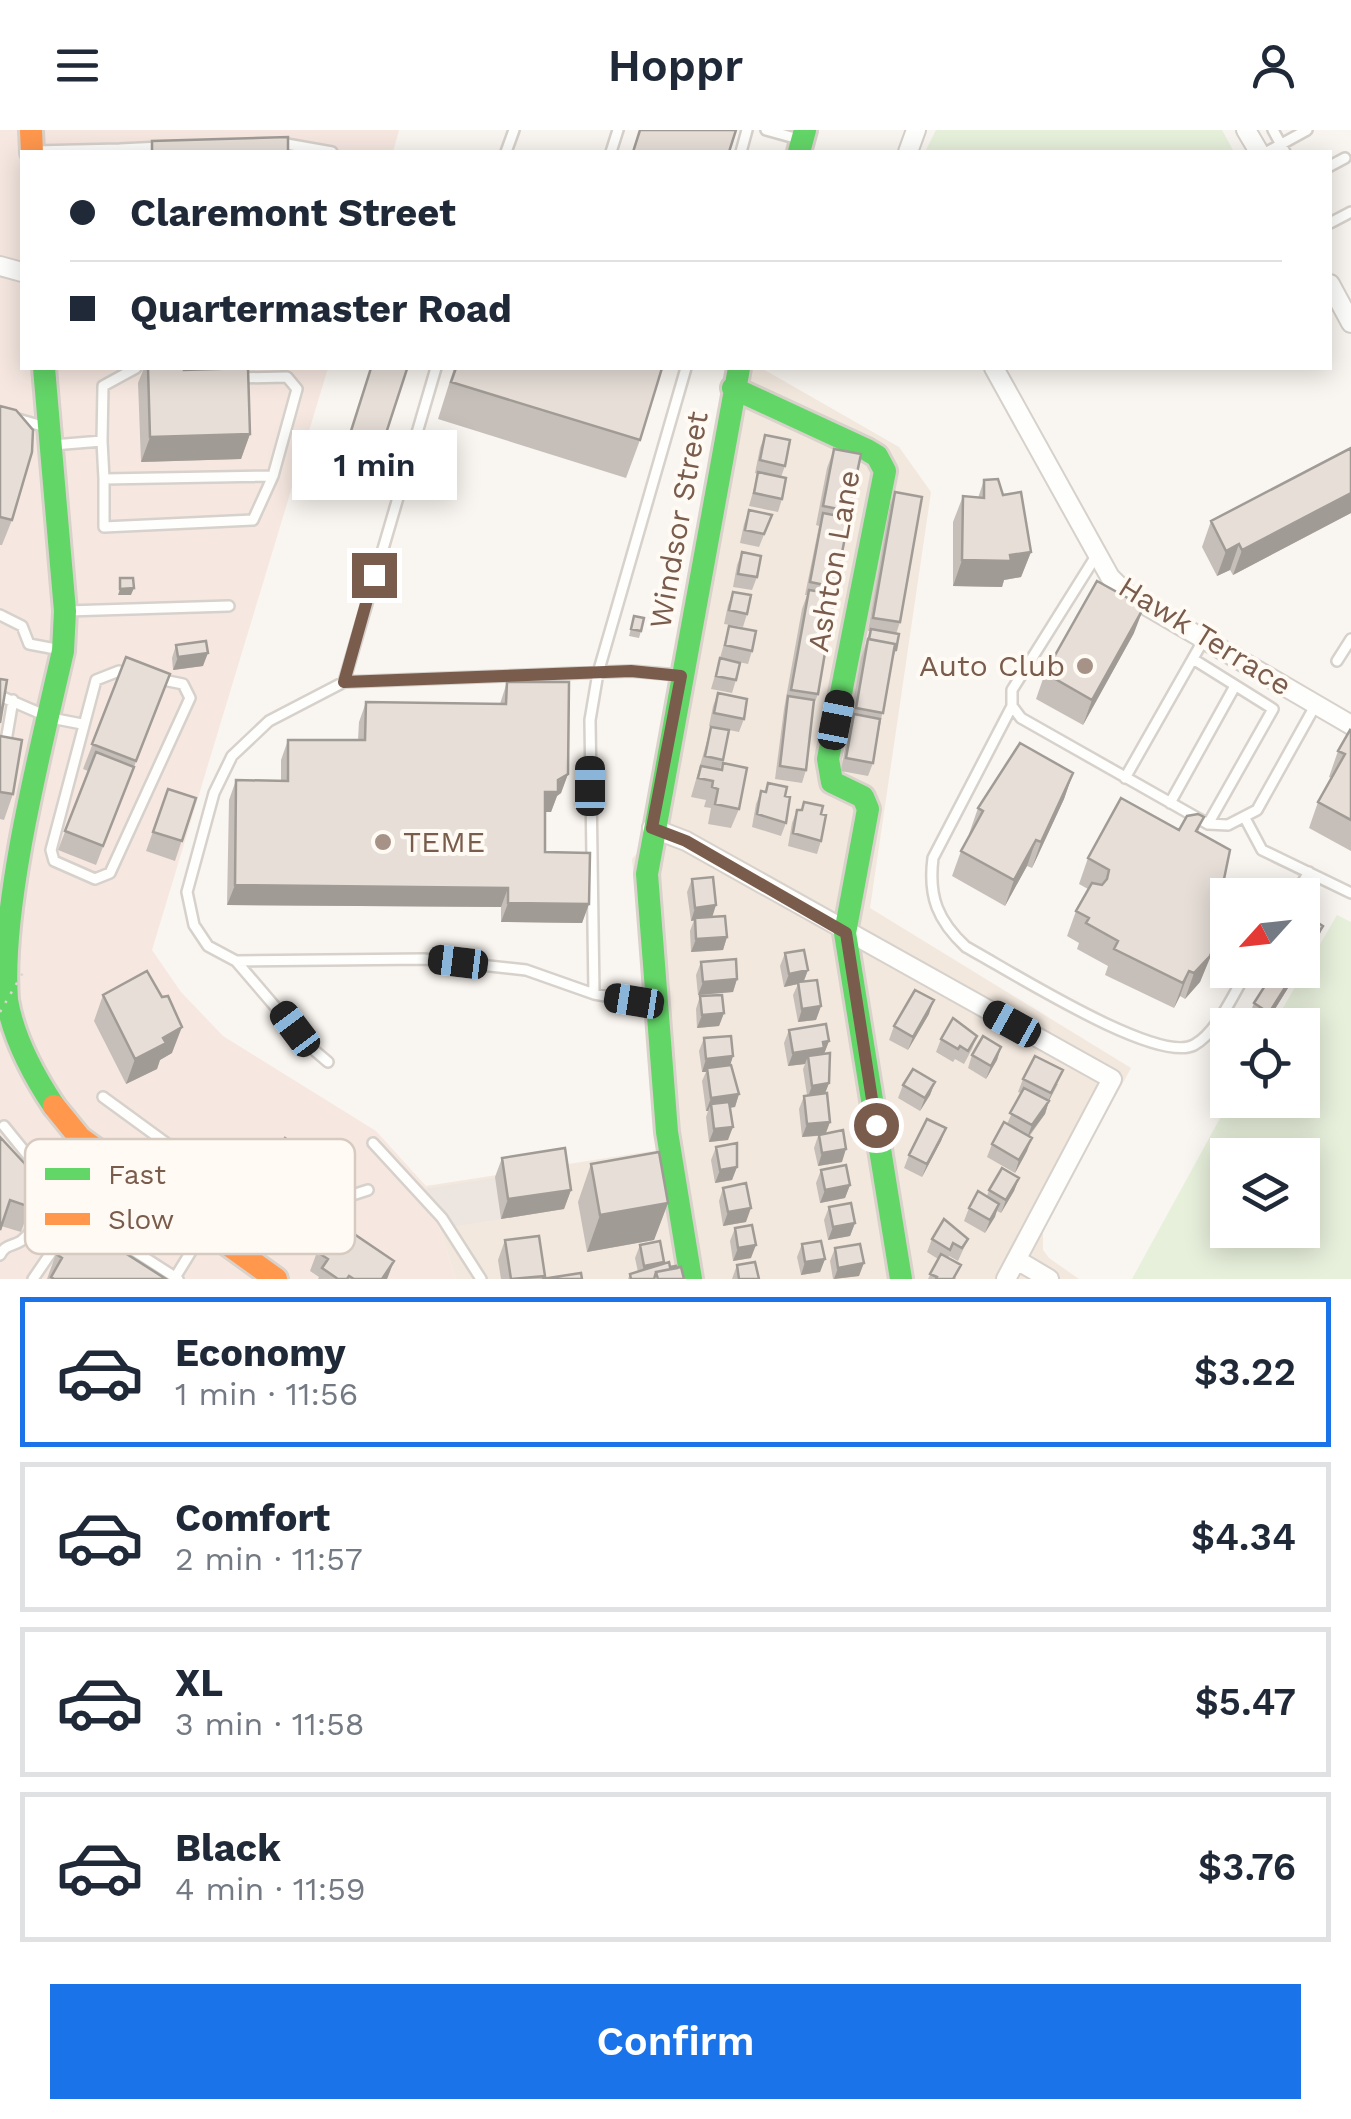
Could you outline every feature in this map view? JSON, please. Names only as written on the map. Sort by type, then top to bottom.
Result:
[{"type":"street","points":[[1332,288],[1351,323]]},
{"type":"street","points":[[44,370],[65,611],[64,651],[2,934],[7,999],[17,1035],[50,1102],[80,1138]]},
{"type":"street","name":"Hawk Terrace","points":[[995,370],[1096,556],[1128,595],[1351,725]]},
{"type":"street","name":"Windsor Street","points":[[691,1279],[667,1132],[647,874],[652,828],[736,378]]},
{"type":"street","name":"Ashton Lane","points":[[736,378],[878,456],[885,471],[828,759],[832,782],[862,797],[868,809],[846,933]]},
{"type":"street","points":[[652,828],[686,841],[1112,1079],[1006,1279]]},
{"type":"street","points":[[846,933],[901,1279]]},
{"type":"street","points":[[240,1254],[276,1279]]},
{"type":"street","points":[[1017,1260],[1048,1279]]},
{"type":"lane","points":[[766,130],[802,141]]},
{"type":"lane","points":[[1273,130],[1283,149],[1307,130]]},
{"type":"lane","points":[[276,142],[321,150]]},
{"type":"lane","points":[[31,144],[82,150]]},
{"type":"lane","points":[[132,150],[178,146]]},
{"type":"lane","points":[[1332,165],[1345,158]]},
{"type":"lane","points":[[132,370],[104,386],[104,527],[253,520],[273,476],[298,390],[287,376],[233,378]]},
{"type":"lane","points":[[344,682],[435,370]]},
{"type":"lane","points":[[594,994],[590,720],[598,672],[685,370]]},
{"type":"lane","points":[[0,414],[49,436],[102,441]]},
{"type":"lane","points":[[104,478],[273,476]]},
{"type":"lane","points":[[1096,556],[1012,690],[1012,706],[932,858],[930,886],[936,910],[966,947],[1134,1038],[1176,1050],[1194,1045],[1208,1034],[1237,988]]},
{"type":"lane","points":[[65,611],[229,606]]},
{"type":"lane","points":[[0,614],[22,626],[30,644],[64,651]]},
{"type":"lane","points":[[1125,778],[1204,639]]},
{"type":"lane","points":[[1337,661],[1351,639]]},
{"type":"lane","points":[[1193,660],[1272,709],[1208,824]]},
{"type":"lane","points":[[119,671],[183,684],[190,698],[110,873],[95,879],[54,861],[51,850],[82,724],[96,680],[119,671]]},
{"type":"lane","points":[[328,1062],[308,1045],[236,961],[208,946],[194,925],[187,892],[214,793],[232,756],[269,721],[344,682],[598,672],[681,676]]},
{"type":"lane","points":[[1170,803],[1235,686]]},
{"type":"lane","points":[[0,696],[51,718],[82,724]]},
{"type":"lane","points":[[4,754],[13,700]]},
{"type":"lane","points":[[1012,706],[1021,718],[1208,824],[1246,820],[1257,810],[1315,706]]},
{"type":"lane","points":[[1246,820],[1262,850],[1351,893]]},
{"type":"lane","points":[[1306,878],[1310,872]]},
{"type":"lane","points":[[236,961],[424,958],[526,970],[594,994],[634,1001],[656,998]]},
{"type":"lane","points":[[103,1097],[160,1139]]},
{"type":"lane","points":[[4,1126],[25,1151]]},
{"type":"lane","points":[[373,1143],[442,1218],[481,1279]]},
{"type":"lane","points":[[355,1194],[368,1190]]},
{"type":"lane","points":[[0,1255],[4,1248],[25,1237]]},
{"type":"lane","points":[[355,1247],[359,1251]]},
{"type":"lane","points":[[33,1279],[50,1254]]},
{"type":"lane","points":[[139,1254],[177,1278],[191,1254]]},
{"type":"lane","points":[[247,1259],[250,1254]]},
{"type":"path","points":[[0,1012],[25,969]]},
{"type":"shaded area","points":[[0,130],[399,130],[394,150],[20,150],[20,370],[327,370],[152,950],[181,992],[223,1036],[376,1131],[426,1186],[456,1279],[0,1279]]},
{"type":"shaded area","points":[[740,370],[765,370],[899,447],[931,492],[870,908],[1131,1068],[1043,1229],[1043,1250],[1079,1279],[456,1279],[426,1186],[659,1150],[632,859],[660,827]]},
{"type":"shaded area","points":[[558,1168],[564,1209],[450,1227],[424,1189]]},
{"type":"green space","points":[[936,130],[1222,130],[1233,150],[926,150]]},
{"type":"green space","points":[[1337,915],[1351,922],[1351,1279],[1132,1279],[1220,1118],[1320,1118],[1320,1008],[1283,1008],[1295,988],[1320,988],[1320,944]]},
{"type":"building","points":[[640,130],[736,130],[730,150],[634,150]]},
{"type":"building","points":[[288,137],[288,150],[152,150],[152,141]]},
{"type":"building","points":[[148,370],[248,370],[250,434],[150,437]]},
{"type":"building","points":[[370,370],[407,370],[376,464],[344,453]]},
{"type":"building","points":[[455,370],[661,370],[640,440],[451,382]]},
{"type":"building","points":[[0,406],[16,410],[33,430],[32,452],[12,520],[0,517]]},
{"type":"building","points":[[765,435],[790,440],[785,466],[760,460]]},
{"type":"building","points":[[1351,448],[1351,493],[1242,550],[1239,544],[1226,551],[1211,521]]},
{"type":"building","points":[[834,449],[861,454],[849,511],[823,506]]},
{"type":"building","points":[[758,472],[786,478],[782,499],[754,493]]},
{"type":"building","points":[[998,479],[1003,495],[1021,492],[1031,552],[1010,555],[1011,561],[962,560],[963,496],[984,498],[984,480]]},
{"type":"building","points":[[895,492],[922,497],[900,622],[873,618]]},
{"type":"building","points":[[749,510],[772,515],[764,534],[745,530]]},
{"type":"building","points":[[823,513],[849,518],[835,587],[810,582]]},
{"type":"building","points":[[742,552],[761,556],[757,577],[738,574]]},
{"type":"building","points":[[120,578],[133,578],[134,588],[120,589]]},
{"type":"building","name":"Auto Club","points":[[1097,581],[1144,607],[1092,700],[1045,673]]},
{"type":"building","points":[[809,590],[835,594],[818,694],[791,690]]},
{"type":"building","points":[[733,592],[751,595],[747,614],[729,610]]},
{"type":"building","points":[[634,616],[644,618],[641,631],[631,629]]},
{"type":"building","points":[[729,626],[756,631],[752,651],[725,645]]},
{"type":"building","points":[[871,629],[899,634],[896,650],[895,644],[869,639]]},
{"type":"building","points":[[868,639],[895,644],[883,713],[856,708]]},
{"type":"building","points":[[206,641],[208,653],[178,657],[176,645]]},
{"type":"building","points":[[126,657],[170,674],[136,761],[92,744]]},
{"type":"building","points":[[720,658],[740,663],[736,680],[716,676]]},
{"type":"building","points":[[0,679],[7,680],[0,723]]},
{"type":"building","name":"TEME","points":[[507,682],[569,682],[568,774],[558,780],[558,792],[545,792],[545,852],[590,853],[589,904],[508,903],[508,888],[235,885],[236,780],[288,781],[288,740],[365,740],[366,702],[506,704]]},
{"type":"building","points":[[718,693],[747,699],[744,719],[714,713]]},
{"type":"building","points":[[788,696],[814,700],[806,770],[780,766]]},
{"type":"building","points":[[854,714],[880,719],[873,763],[846,758]]},
{"type":"building","points":[[711,727],[729,730],[723,760],[705,756]]},
{"type":"building","points":[[1350,730],[1351,820],[1318,802],[1345,754],[1338,751]]},
{"type":"building","points":[[0,736],[22,740],[13,794],[0,792]]},
{"type":"building","points":[[1020,743],[1073,773],[1041,842],[1036,840],[1014,880],[961,851],[983,811],[978,808]]},
{"type":"building","points":[[96,752],[134,767],[103,846],[65,831]]},
{"type":"building","points":[[723,763],[747,768],[739,809],[715,804],[718,789],[712,787],[713,781],[698,778],[701,766],[722,770]]},
{"type":"building","points":[[768,783],[787,787],[785,796],[790,797],[786,823],[757,814],[761,791],[766,792]]},
{"type":"building","points":[[168,789],[196,798],[182,841],[153,832]]},
{"type":"building","points":[[1121,798],[1179,830],[1187,816],[1198,814],[1204,817],[1196,831],[1230,850],[1224,878],[1210,878],[1210,956],[1194,973],[1189,971],[1183,983],[1114,949],[1118,941],[1086,923],[1089,918],[1076,911],[1092,883],[1102,885],[1107,879],[1109,870],[1088,858]]},
{"type":"building","points":[[804,802],[823,806],[821,814],[826,815],[821,841],[793,833],[797,810],[802,810]]},
{"type":"building","points":[[713,877],[716,905],[695,908],[692,879]]},
{"type":"building","points":[[725,916],[727,937],[696,939],[695,918]]},
{"type":"building","points":[[804,950],[808,970],[789,974],[785,953]]},
{"type":"building","points":[[736,959],[737,979],[703,982],[701,962]]},
{"type":"building","points":[[147,971],[162,997],[168,996],[182,1027],[163,1038],[166,1043],[135,1059],[103,995]]},
{"type":"building","points":[[817,980],[821,1006],[802,1009],[798,982]]},
{"type":"building","points":[[1264,988],[1285,988],[1272,1008],[1254,1003]]},
{"type":"building","points":[[915,990],[934,1000],[913,1037],[894,1026]]},
{"type":"building","points":[[722,995],[724,1013],[702,1015],[700,996]]},
{"type":"building","points":[[953,1018],[977,1036],[968,1051],[941,1039]]},
{"type":"building","points":[[826,1024],[829,1041],[823,1042],[824,1048],[793,1053],[789,1030]]},
{"type":"building","points":[[731,1036],[733,1056],[706,1059],[704,1038]]},
{"type":"building","points":[[983,1036],[1001,1047],[991,1066],[972,1055]]},
{"type":"building","points":[[830,1053],[829,1083],[812,1086],[808,1056]]},
{"type":"building","points":[[1035,1056],[1063,1070],[1051,1093],[1023,1079]]},
{"type":"building","points":[[731,1065],[739,1094],[711,1098],[707,1068]]},
{"type":"building","points":[[913,1069],[935,1082],[925,1098],[903,1085]]},
{"type":"building","points":[[1024,1088],[1049,1101],[1032,1125],[1010,1113]]},
{"type":"building","points":[[827,1093],[830,1122],[807,1124],[804,1096]]},
{"type":"building","points":[[729,1102],[733,1127],[714,1129],[711,1104]]},
{"type":"building","points":[[927,1119],[946,1128],[927,1164],[909,1155]]},
{"type":"building","points":[[1004,1122],[1032,1138],[1019,1160],[992,1144]]},
{"type":"building","points":[[843,1130],[846,1149],[822,1153],[819,1135]]},
{"type":"building","points":[[0,1137],[25,1164],[25,1205],[10,1200],[0,1230]]},
{"type":"building","points":[[737,1143],[737,1167],[720,1170],[716,1147]]},
{"type":"building","points":[[565,1148],[571,1190],[508,1199],[502,1158]]},
{"type":"building","points":[[659,1152],[668,1203],[600,1215],[591,1164]]},
{"type":"building","points":[[846,1165],[850,1185],[825,1190],[821,1170]]},
{"type":"building","points":[[1002,1168],[1019,1178],[1006,1200],[989,1190]]},
{"type":"building","points":[[746,1183],[751,1208],[728,1212],[723,1188]]},
{"type":"building","points":[[978,1191],[999,1204],[990,1220],[969,1208]]},
{"type":"building","points":[[851,1203],[855,1223],[833,1227],[829,1207]]},
{"type":"building","points":[[944,1219],[968,1239],[962,1248],[953,1243],[950,1250],[932,1239]]},
{"type":"building","points":[[752,1225],[756,1245],[738,1248],[735,1228]]},
{"type":"building","points":[[355,1235],[394,1261],[382,1279],[338,1279],[322,1268],[328,1259],[320,1254],[355,1254]]},
{"type":"building","points":[[539,1236],[545,1276],[511,1279],[505,1240]]},
{"type":"building","points":[[660,1241],[664,1262],[644,1266],[640,1245]]},
{"type":"building","points":[[821,1241],[825,1259],[805,1262],[802,1244]]},
{"type":"building","points":[[860,1244],[864,1263],[838,1268],[835,1248]]},
{"type":"building","points":[[56,1254],[127,1254],[166,1279],[54,1279],[51,1277],[62,1258]]},
{"type":"building","points":[[941,1254],[961,1265],[953,1279],[936,1279],[930,1274]]},
{"type":"building","points":[[669,1262],[670,1267],[677,1268],[656,1272],[654,1279],[631,1279],[630,1274]]},
{"type":"building","points":[[755,1262],[759,1279],[739,1279],[737,1265]]},
{"type":"building","points":[[681,1267],[684,1279],[658,1279],[656,1272]]},
{"type":"building","points":[[581,1273],[582,1279],[542,1279]]},
{"type":"traffic: fast","points":[[800,150],[805,130]]},
{"type":"traffic: fast","points":[[44,370],[65,611],[63,651],[16,873],[6,962],[7,1000],[14,1028],[54,1106]]},
{"type":"traffic: fast","points":[[691,1279],[667,1132],[647,874],[739,370]]},
{"type":"traffic: fast","points":[[733,388],[867,450],[877,456],[885,471],[828,759],[832,782],[863,797],[868,809],[845,933],[901,1279]]},
{"type":"traffic: slow","points":[[31,130],[32,150]]},
{"type":"traffic: slow","points":[[54,1106],[81,1139]]},
{"type":"traffic: slow","points":[[241,1254],[276,1279]]},
{"type":"place","name":"Auto Club","points":[[1085,666]]},
{"type":"place","name":"TEME","points":[[383,842]]},
{"type":"route","points":[[374,575],[344,682],[631,671],[681,676],[652,828],[686,841],[846,933],[876,1125]]}]
